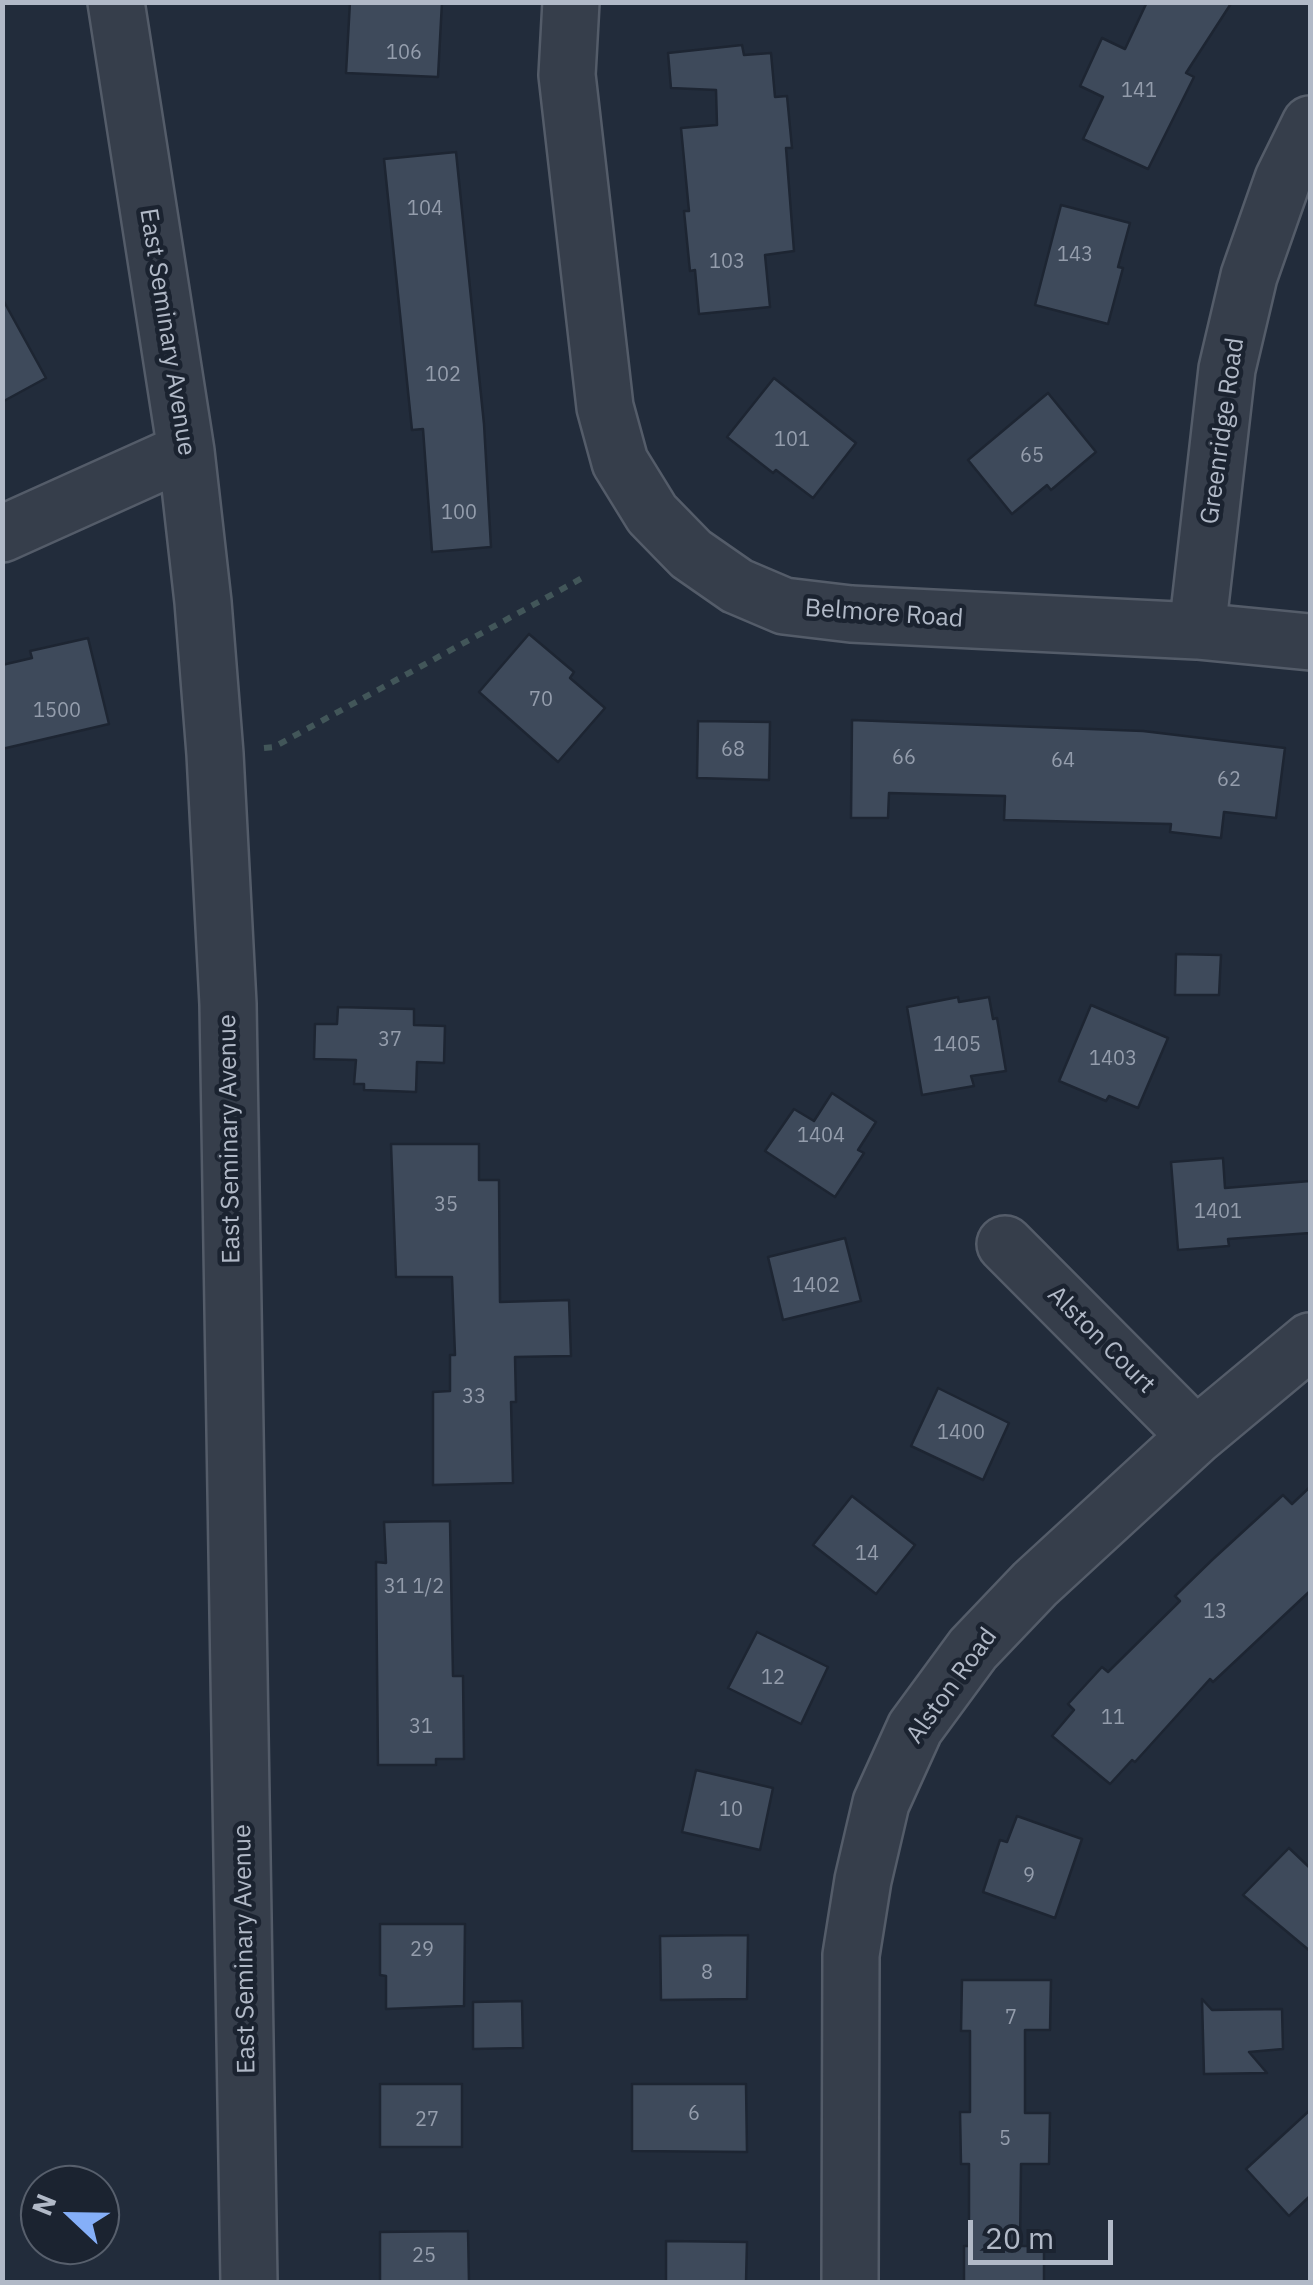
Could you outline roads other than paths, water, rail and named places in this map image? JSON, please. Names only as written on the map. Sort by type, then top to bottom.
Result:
[{"type":"street","name":"East Seminary Avenue","points":[[116,2],[186,452],[208,660],[228,1004],[249,2282]]},
{"type":"street","name":"Belmore Road","points":[[571,2],[567,74],[605,408],[620,462],[652,514],[691,554],[738,586],[784,606],[852,614],[1198,631],[1310,642]]},
{"type":"street","name":"Greenridge Road","points":[[1198,631],[1226,370],[1250,276],[1284,179],[1310,124]]},
{"type":"street","points":[[2,534],[186,452]]},
{"type":"street","name":"Alston Court","points":[[1005,1244],[1196,1436]]},
{"type":"street","name":"Alston Road","points":[[850,2282],[851,1954],[862,1880],[882,1804],[916,1728],[972,1649],[1036,1584],[1196,1436],[1310,1341]]}]
